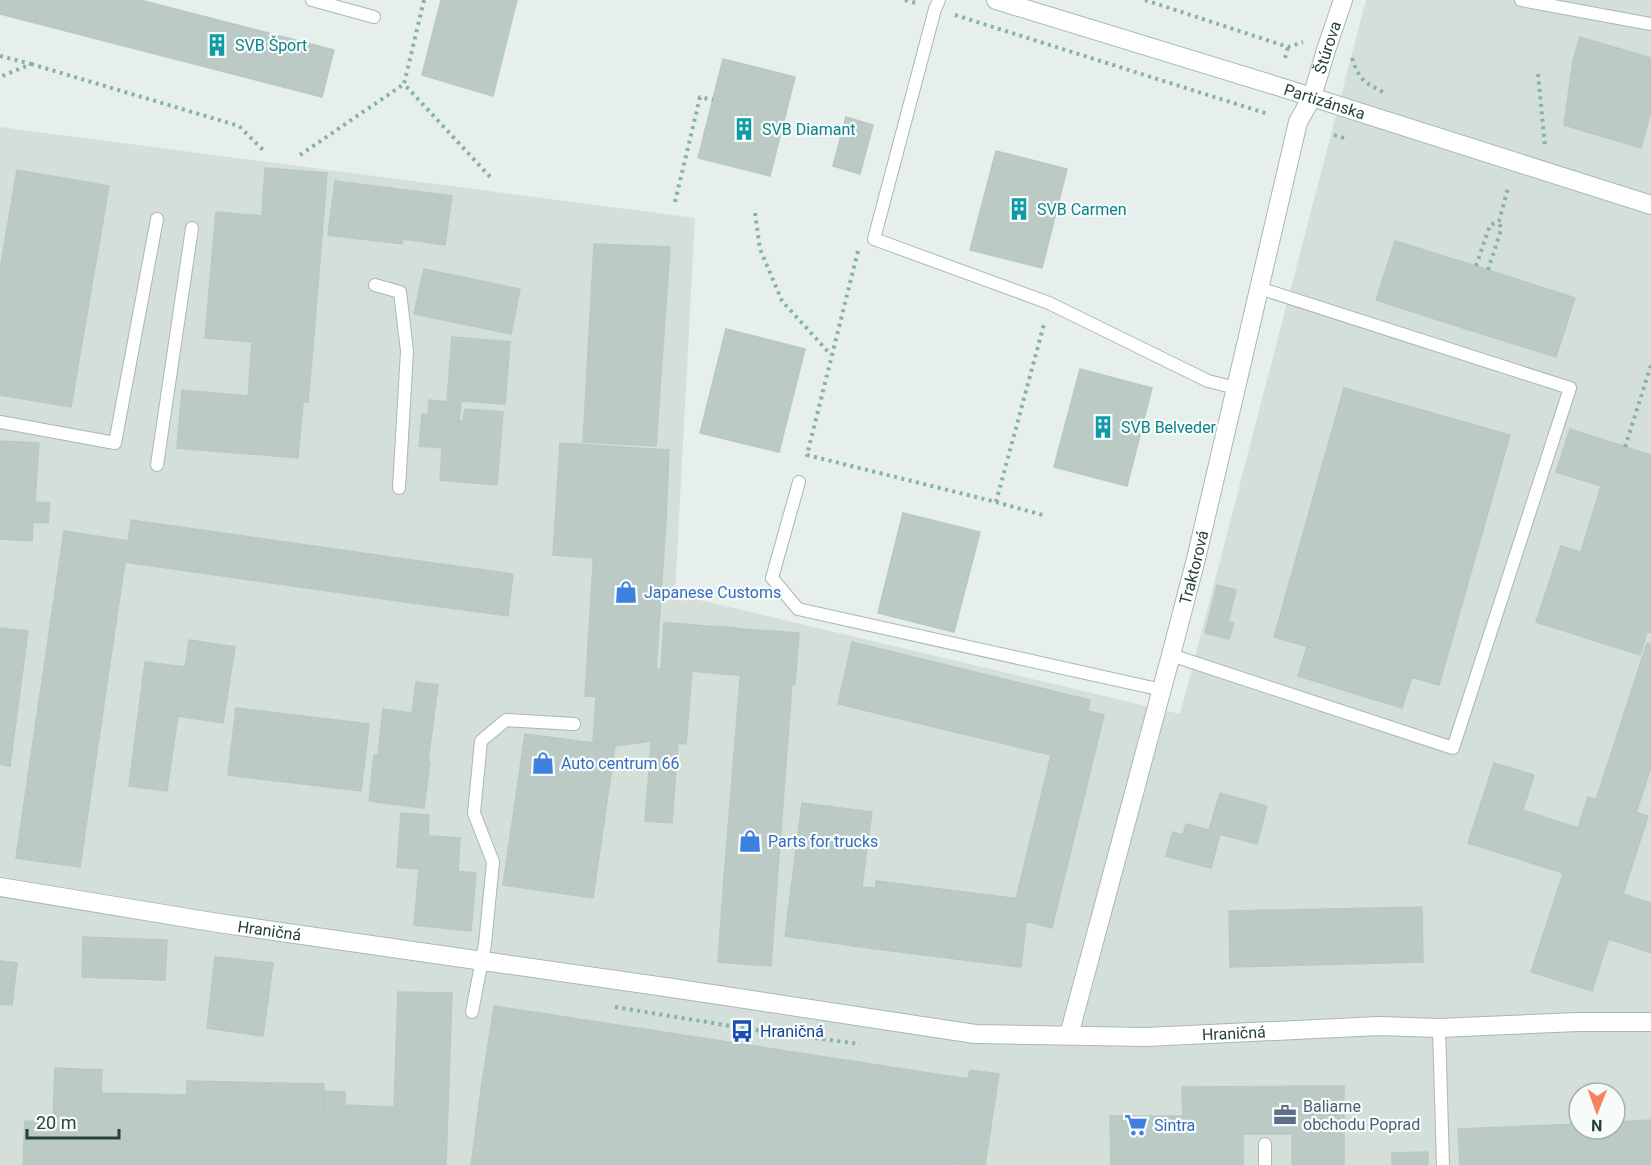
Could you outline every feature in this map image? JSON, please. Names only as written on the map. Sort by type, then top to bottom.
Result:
[{"type":"street","name":"Partizánska","points":[[996,0],[1312,97],[1651,205]]},
{"type":"street","name":"Štúrova","points":[[1312,97],[1343,0]]},
{"type":"street","name":"Traktorová","points":[[1069,1035],[1171,655],[1299,122],[1312,97]]},
{"type":"street","name":"Hraničná","points":[[0,887],[218,923],[975,1034],[1146,1037],[1379,1026],[1439,1028],[1578,1022],[1651,1022]]},
{"type":"lane","points":[[312,0],[374,17]]},
{"type":"lane","points":[[1521,0],[1651,24]]},
{"type":"lane","points":[[937,5],[874,238],[1049,303],[1209,381],[1236,388]]},
{"type":"lane","points":[[0,422],[115,443],[158,219]]},
{"type":"lane","points":[[157,465],[192,228]]},
{"type":"lane","points":[[375,285],[400,292],[407,351],[399,488]]},
{"type":"lane","points":[[1171,655],[1453,748],[1570,388],[1259,288]]},
{"type":"lane","points":[[799,482],[772,578],[798,609],[1162,690]]},
{"type":"lane","points":[[472,1011],[485,944],[493,862],[474,813],[481,741],[506,720],[574,724]]},
{"type":"lane","points":[[1439,1028],[1443,1165]]},
{"type":"lane","points":[[1265,1144],[1265,1165]]},
{"type":"path","points":[[300,155],[404,84],[424,0]]},
{"type":"path","points":[[905,0],[937,5],[1268,114]]},
{"type":"path","points":[[1145,0],[1288,47],[1303,42]]},
{"type":"path","points":[[1285,58],[1288,47]]},
{"type":"path","points":[[0,56],[239,126],[263,150]]},
{"type":"path","points":[[1352,58],[1356,71],[1365,83]]},
{"type":"path","points":[[0,77],[31,64]]},
{"type":"path","points":[[1538,75],[1545,146]]},
{"type":"path","points":[[404,84],[492,179]]},
{"type":"path","points":[[675,202],[700,97],[713,100]]},
{"type":"path","points":[[1334,135],[1347,139]]},
{"type":"path","points":[[1488,270],[1501,230],[1499,221],[1508,188]]},
{"type":"path","points":[[755,213],[760,249],[782,301],[832,356]]},
{"type":"path","points":[[1476,266],[1490,225],[1499,221]]},
{"type":"path","points":[[859,247],[807,455],[1046,516]]},
{"type":"path","points":[[996,502],[1049,303]]},
{"type":"path","points":[[1625,447],[1651,365]]},
{"type":"path","points":[[604,1006],[869,1045]]},
{"type":"shaded area","points":[[1366,0],[1651,0],[1651,1165],[0,1165],[0,127],[695,218],[675,594],[1180,714]]},
{"type":"building","name":"SVB Šport","points":[[0,0],[140,0],[334,50],[322,97],[0,14]]},
{"type":"building","points":[[441,0],[517,0],[493,96],[422,75]]},
{"type":"building","points":[[1580,37],[1651,58],[1651,111],[1641,148],[1564,125],[1573,60]]},
{"type":"building","name":"SVB Diamant","points":[[723,59],[795,77],[770,176],[698,158]]},
{"type":"building","points":[[846,117],[873,125],[860,174],[833,166]]},
{"type":"building","name":"SVB Carmen","points":[[996,151],[1067,169],[1042,268],[970,250]]},
{"type":"building","points":[[265,168],[327,173],[313,347],[205,338],[216,212],[262,216]]},
{"type":"building","points":[[17,170],[109,186],[71,407],[0,395],[0,270]]},
{"type":"building","points":[[335,181],[452,196],[445,245],[403,239],[402,244],[328,235]]},
{"type":"building","points":[[1395,241],[1482,268],[1463,328],[1376,300]]},
{"type":"building","points":[[594,244],[670,247],[656,446],[583,442]]},
{"type":"building","points":[[1482,268],[1575,298],[1556,357],[1463,328]]},
{"type":"building","points":[[424,269],[520,289],[511,334],[414,314]]},
{"type":"building","points":[[726,329],[805,349],[779,452],[700,433]]},
{"type":"building","points":[[452,337],[510,342],[505,404],[447,400]]},
{"type":"building","points":[[252,342],[313,347],[308,402],[303,402],[298,458],[177,448],[182,390],[248,396]]},
{"type":"building","name":"SVB Belveder","points":[[1080,369],[1152,388],[1127,486],[1054,467]]},
{"type":"building","points":[[1344,388],[1510,435],[1439,685],[1274,637]]},
{"type":"building","points":[[429,400],[461,403],[459,421],[463,421],[465,409],[503,412],[497,485],[440,480],[442,448],[419,446],[422,414],[428,414]]},
{"type":"building","points":[[1570,429],[1651,455],[1651,574],[1581,552],[1601,486],[1556,472]]},
{"type":"building","points":[[0,441],[39,443],[35,502],[50,503],[48,523],[33,522],[32,541],[0,539]]},
{"type":"building","points":[[560,443],[669,450],[666,520],[596,516],[594,558],[553,555]]},
{"type":"building","points":[[903,513],[980,532],[954,632],[878,613]]},
{"type":"building","name":"Japanese Customs","points":[[596,516],[666,520],[654,700],[585,696]]},
{"type":"building","points":[[131,520],[390,557],[384,599],[125,562]]},
{"type":"building","points":[[64,531],[128,541],[80,867],[16,858]]},
{"type":"building","points":[[1561,546],[1651,574],[1651,633],[1647,632],[1640,655],[1536,622]]},
{"type":"building","points":[[390,557],[513,574],[508,616],[384,599]]},
{"type":"building","points":[[1217,585],[1236,590],[1228,622],[1234,623],[1229,639],[1205,633]]},
{"type":"building","points":[[664,623],[684,624],[680,670],[661,669]]},
{"type":"building","points":[[684,624],[704,626],[701,672],[680,670]]},
{"type":"building","points":[[704,626],[726,627],[722,674],[701,672]]},
{"type":"building","points":[[726,627],[743,629],[740,675],[722,674]]},
{"type":"building","points":[[0,628],[28,631],[10,766],[0,764]]},
{"type":"building","points":[[743,629],[799,633],[795,684],[740,680]]},
{"type":"building","points":[[189,640],[235,647],[223,723],[178,716]]},
{"type":"building","points":[[852,642],[1090,700],[1088,711],[1104,715],[1052,928],[1026,921],[1029,900],[1016,899],[1051,755],[838,704]]},
{"type":"building","points":[[1647,643],[1651,645],[1651,767],[1636,813],[1596,800]]},
{"type":"building","points":[[1307,646],[1412,677],[1402,708],[1298,676]]},
{"type":"building","points":[[145,662],[185,667],[167,791],[129,786]]},
{"type":"building","points":[[657,669],[692,671],[686,744],[678,743],[672,823],[645,821]]},
{"type":"building","points":[[740,680],[792,684],[777,882],[724,878]]},
{"type":"building","points":[[416,682],[438,685],[428,762],[378,756],[383,709],[412,713]]},
{"type":"building","points":[[596,697],[654,700],[651,741],[615,746],[593,743]]},
{"type":"building","points":[[236,708],[369,724],[361,791],[228,775]]},
{"type":"building","points":[[525,734],[615,746],[593,898],[503,885]]},
{"type":"building","points":[[374,755],[430,762],[424,808],[369,801]]},
{"type":"building","points":[[1494,763],[1534,775],[1523,810],[1578,828],[1563,873],[1468,843]]},
{"type":"building","points":[[1220,793],[1267,806],[1257,844],[1220,834],[1211,868],[1166,856],[1173,832],[1183,835],[1186,824],[1209,830]]},
{"type":"building","points":[[1588,797],[1648,816],[1592,991],[1531,972]]},
{"type":"building","points":[[802,803],[872,812],[854,946],[785,936]]},
{"type":"building","points":[[401,813],[429,815],[428,836],[460,838],[458,872],[397,867]]},
{"type":"building","points":[[419,868],[476,873],[471,931],[414,925]]},
{"type":"building","points":[[724,878],[777,882],[771,966],[718,962]]},
{"type":"building","points":[[876,881],[1029,900],[1021,967],[854,946],[862,887],[876,888]]},
{"type":"building","points":[[1623,894],[1651,903],[1651,953],[1609,939]]},
{"type":"building","points":[[1422,907],[1423,962],[1230,967],[1229,911]]},
{"type":"building","points":[[83,937],[167,940],[165,980],[82,977]]},
{"type":"building","points":[[215,957],[273,963],[263,1036],[207,1028]]},
{"type":"building","points":[[0,961],[17,963],[12,1005],[0,1004]]},
{"type":"building","points":[[398,992],[452,993],[446,1165],[322,1165],[325,1091],[345,1092],[345,1105],[394,1107]]},
{"type":"building","points":[[494,1006],[968,1079],[970,1070],[999,1074],[985,1165],[481,1090]]},
{"type":"building","points":[[55,1068],[102,1070],[99,1165],[23,1165],[25,1121],[53,1122]]},
{"type":"building","points":[[187,1081],[324,1084],[322,1165],[185,1165]]},
{"type":"building","points":[[1344,1086],[1344,1165],[1292,1165],[1292,1134],[1243,1134],[1243,1165],[1184,1165],[1182,1087]]},
{"type":"building","points":[[481,1090],[690,1122],[684,1165],[471,1165]]},
{"type":"building","points":[[101,1093],[187,1095],[185,1165],[99,1165]]},
{"type":"building","points":[[1110,1116],[1182,1116],[1184,1165],[1111,1165]]},
{"type":"building","points":[[1651,1120],[1651,1165],[1460,1165],[1458,1129],[1567,1124],[1567,1141],[1627,1141],[1627,1121]]},
{"type":"building","points":[[690,1122],[973,1165],[684,1165]]},
{"type":"building","points":[[1428,1152],[1428,1165],[1392,1165],[1392,1153]]},
{"type":"place","name":"SVB Šport","points":[[217,45]]},
{"type":"place","name":"SVB Diamant","points":[[744,129]]},
{"type":"place","name":"SVB Carmen","points":[[1019,209]]},
{"type":"place","name":"SVB Belveder","points":[[1103,427]]},
{"type":"place","name":"Japanese Customs","points":[[626,592]]},
{"type":"place","name":"Auto centrum 66","points":[[543,763]]},
{"type":"place","name":"Parts for trucks","points":[[750,841]]},
{"type":"place","name":"Hraničná","points":[[742,1031]]},
{"type":"place","name":"Baliarne obchodu Poprad","points":[[1285,1115]]},
{"type":"place","name":"Sintra","points":[[1136,1125]]}]
